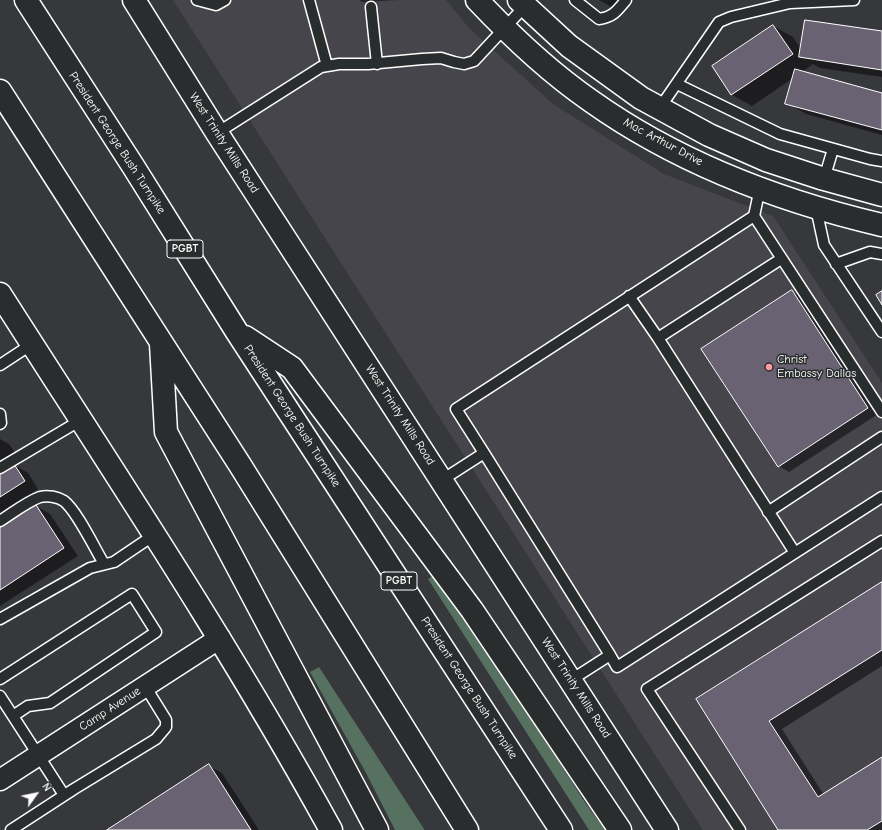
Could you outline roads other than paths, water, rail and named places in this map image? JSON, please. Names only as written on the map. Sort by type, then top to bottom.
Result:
[{"type":"main road","name":"President George Bush Turnpike","points":[[26,0],[237,332],[561,830]]},
{"type":"main road","name":"West Trinity Mills Road","points":[[134,0],[217,133],[667,830]]},
{"type":"main road","name":"Mac Arthur Drive","points":[[477,0],[504,28],[547,67],[591,101],[644,134],[691,159],[760,188],[816,208],[882,225]]},
{"type":"main road","points":[[524,2],[568,46],[641,98],[659,109],[709,135],[766,160],[824,179],[882,195]]},
{"type":"main road","points":[[0,91],[240,465],[467,830]]},
{"type":"main road","points":[[816,208],[824,179]]},
{"type":"main road","points":[[0,294],[220,638],[296,766],[331,830]]},
{"type":"main road","points":[[237,332],[292,368],[472,610],[620,830]]},
{"type":"main road","points":[[160,342],[166,432],[378,830]]},
{"type":"street","name":"Camp Avenue","points":[[0,780],[220,638]]},
{"type":"lane","points":[[197,0],[216,5],[225,0]]},
{"type":"lane","points":[[309,0],[326,66]]},
{"type":"lane","points":[[575,0],[599,19],[608,18],[617,11],[626,0]]},
{"type":"lane","points":[[659,109],[719,22],[731,17],[790,2],[854,0]]},
{"type":"lane","points":[[217,133],[295,82],[321,67],[339,64],[377,64],[436,58],[464,64],[474,61],[504,28],[524,2]]},
{"type":"lane","points":[[371,7],[377,64]]},
{"type":"lane","points":[[677,84],[780,134],[882,161]]},
{"type":"lane","points":[[824,179],[833,149]]},
{"type":"lane","points":[[760,188],[754,216],[882,412]]},
{"type":"lane","points":[[816,208],[824,245],[882,332]]},
{"type":"lane","points":[[754,216],[456,408],[617,667],[882,497]]},
{"type":"lane","points":[[836,264],[870,252],[882,254]]},
{"type":"lane","points":[[658,338],[781,259]]},
{"type":"lane","points":[[629,296],[658,338],[795,553]]},
{"type":"lane","points":[[0,365],[32,344]]},
{"type":"lane","points":[[0,414],[0,424]]},
{"type":"lane","points":[[0,468],[81,420]]},
{"type":"lane","points":[[768,512],[882,437]]},
{"type":"lane","points":[[442,480],[484,454]]},
{"type":"lane","points":[[0,521],[24,505],[41,497],[53,496],[58,498],[64,501],[73,510],[104,564]]},
{"type":"lane","points":[[0,619],[90,568],[114,562],[154,535]]},
{"type":"lane","points":[[740,830],[647,689],[882,541]]},
{"type":"lane","points":[[0,679],[132,594],[156,632],[50,702],[28,706],[13,716]]},
{"type":"lane","points":[[571,680],[610,655]]},
{"type":"lane","points":[[11,830],[64,795],[156,739],[166,727],[166,720],[145,686]]},
{"type":"lane","points":[[0,696],[64,795]]},
{"type":"place","name":"Christ Embassy Dallas","points":[[769,367]]}]
